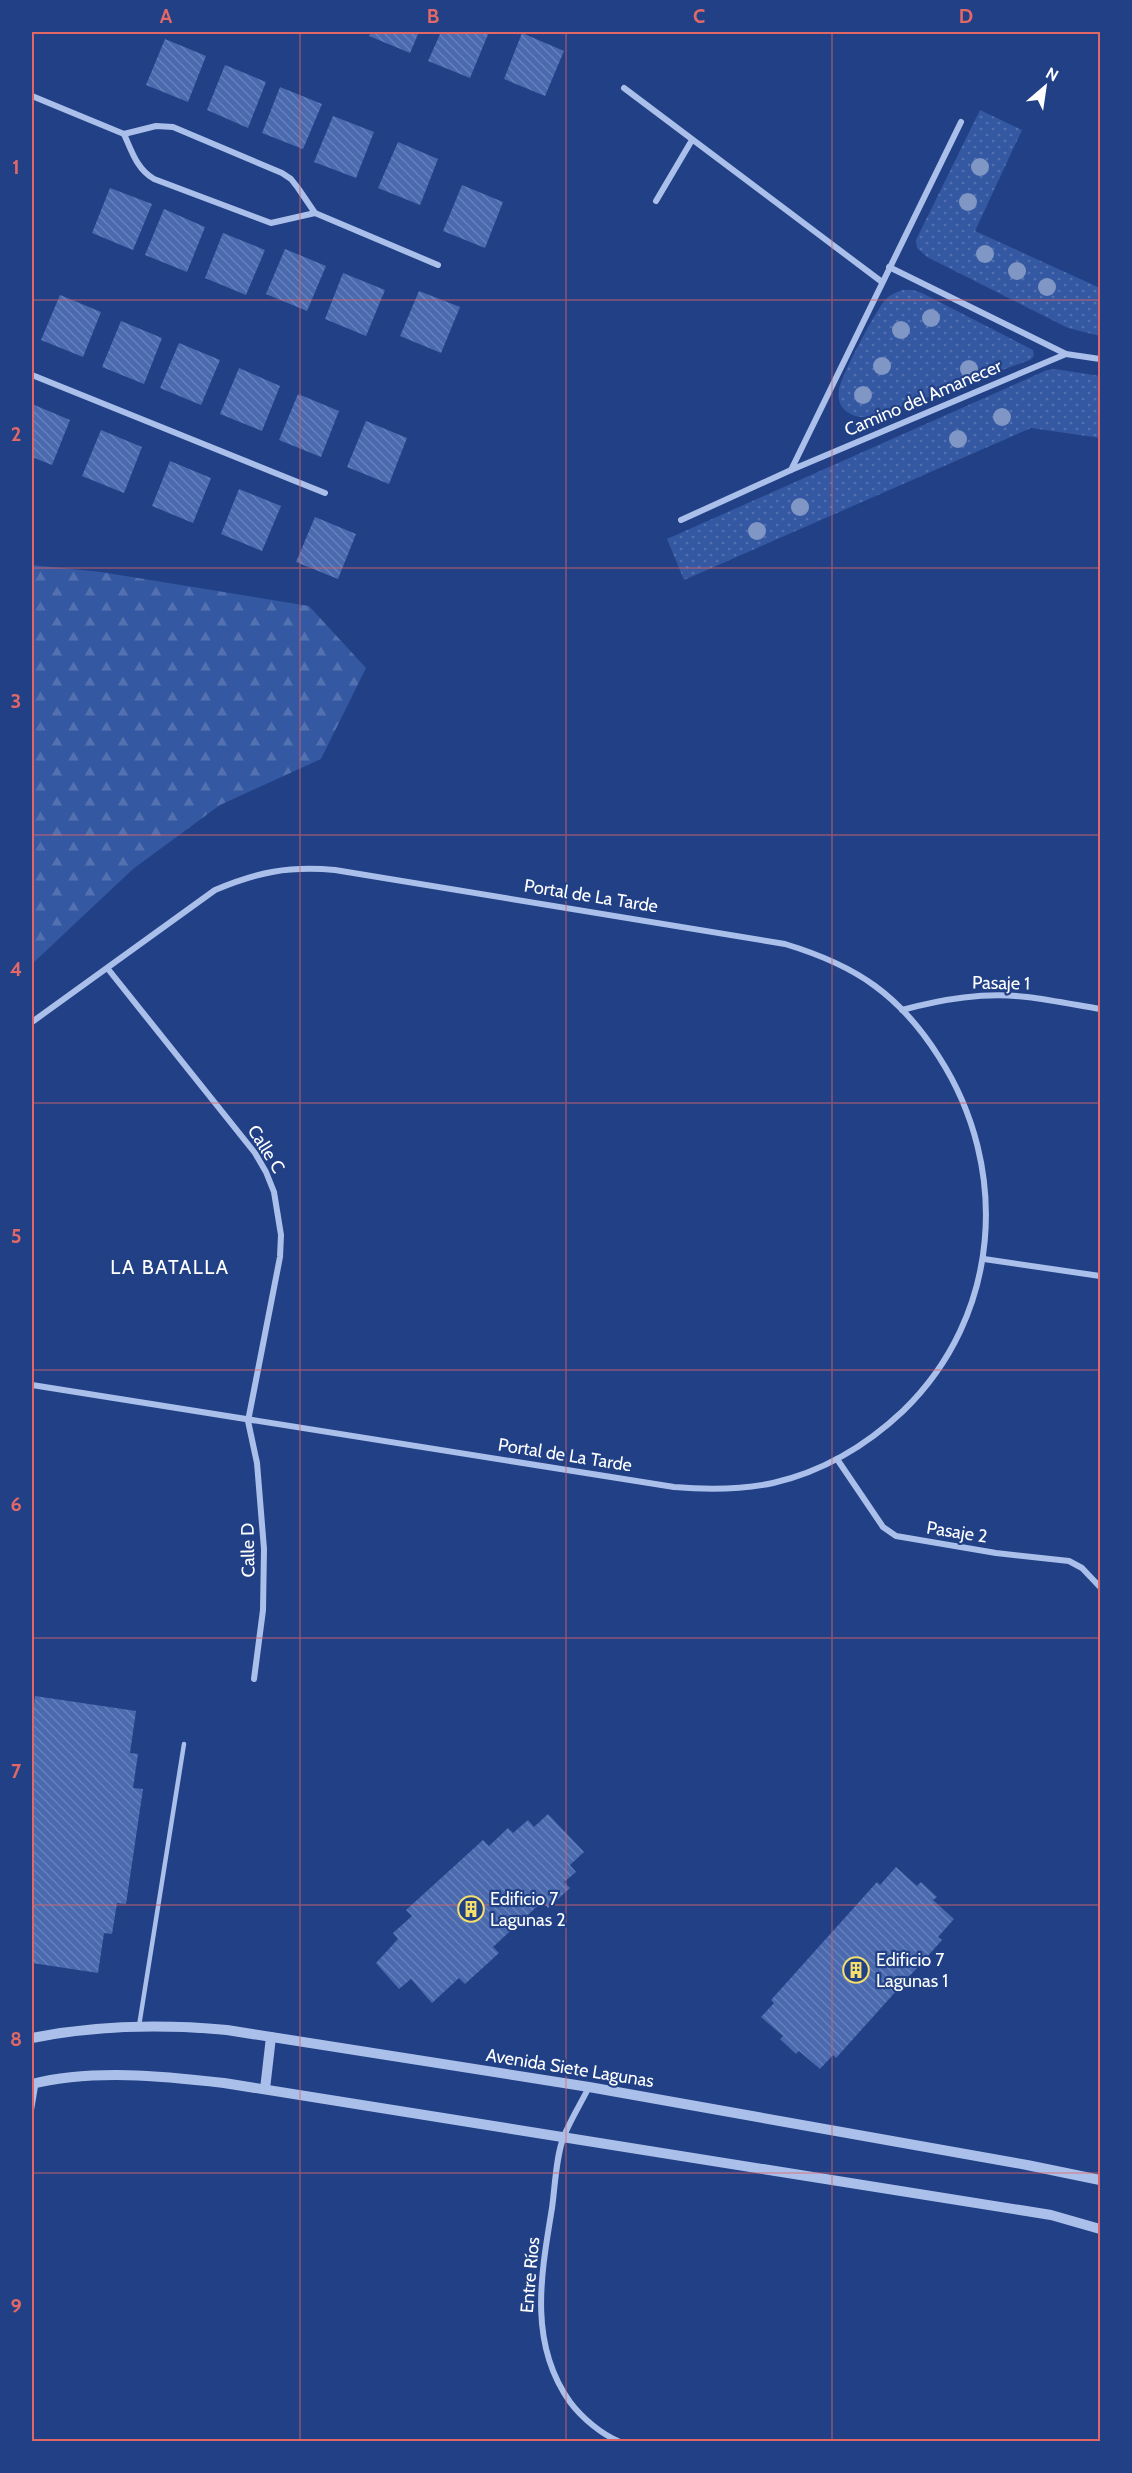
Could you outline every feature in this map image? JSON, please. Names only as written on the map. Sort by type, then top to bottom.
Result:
[{"type":"street","points":[[624,88],[882,282]]},
{"type":"street","points":[[32,96],[124,134],[164,125],[195,136],[282,173],[291,179],[315,213],[438,265]]},
{"type":"street","name":"Camino del Amanecer","points":[[791,471],[962,122]]},
{"type":"street","points":[[124,134],[139,166],[144,173],[154,179],[271,223],[315,213]]},
{"type":"street","points":[[656,201],[692,140]]},
{"type":"street","points":[[890,267],[1066,354],[1101,359]]},
{"type":"street","name":"Camino del Amanecer","points":[[681,520],[1066,354]]},
{"type":"street","points":[[32,375],[325,493]]},
{"type":"street","name":"Portal de La Tarde","points":[[32,1023],[215,890],[246,877],[275,870],[305,867],[346,872],[786,944],[818,954],[849,969],[877,987],[902,1010],[930,1042],[952,1078],[969,1116],[979,1151],[985,1186],[987,1223],[984,1259],[976,1290],[950,1350],[933,1377],[890,1424],[865,1443],[807,1473],[774,1483],[708,1490],[674,1487],[32,1385]]},
{"type":"street","name":"Calle C","points":[[108,969],[255,1153],[274,1192],[279,1214],[280,1257],[248,1421]]},
{"type":"street","name":"Pasaje 1","points":[[902,1010],[961,997],[994,995],[1026,997],[1101,1009]]},
{"type":"street","points":[[984,1259],[1101,1276]]},
{"type":"street","name":"Calle D","points":[[248,1421],[258,1474],[264,1549],[263,1610],[254,1679]]},
{"type":"street","name":"Pasaje 2","points":[[837,1459],[883,1527],[896,1536],[996,1553],[1069,1561],[1082,1568],[1101,1587]]},
{"type":"street","name":"Avenida Siete Lagunas","points":[[32,2038],[95,2028],[139,2026],[183,2026],[271,2037],[589,2087],[1027,2164],[1101,2180]]},
{"type":"street","points":[[265,2089],[271,2037]]},
{"type":"street","points":[[34,2083],[64,2078],[139,2076],[182,2078],[265,2089],[1051,2215],[1101,2229]]},
{"type":"street","name":"Entre Ríos","points":[[589,2087],[563,2137],[542,2267],[540,2315],[548,2360],[559,2386],[576,2410],[593,2426],[620,2442]]},
{"type":"lane","points":[[139,2026],[184,1744]]},
{"type":"lane","points":[[32,2109],[34,2083]]},
{"type":"green space","points":[[980,110],[1022,130],[975,231],[1100,288],[1100,336],[1068,328],[927,257],[917,248],[916,240]]},
{"type":"green space","points":[[903,290],[922,293],[1033,350],[1034,356],[1030,360],[876,416],[862,417],[849,413],[844,409],[839,398],[841,383],[882,304],[896,292]]},
{"type":"green space","points":[[1055,369],[1100,376],[1100,438],[1031,428],[684,580],[667,539],[1047,370]]},
{"type":"green space","points":[[32,565],[101,572],[309,606],[366,668],[321,759],[220,805],[133,869],[32,964]]},
{"type":"building","points":[[371,32],[419,32],[410,53],[369,36]]},
{"type":"building","points":[[441,32],[489,32],[470,78],[428,61]]},
{"type":"building","points":[[522,33],[564,51],[545,96],[504,79]]},
{"type":"building","points":[[165,39],[206,56],[188,102],[146,85]]},
{"type":"building","points":[[225,65],[266,82],[248,128],[207,110]]},
{"type":"building","points":[[280,87],[322,104],[303,149],[262,133]]},
{"type":"building","points":[[333,116],[374,132],[356,178],[314,162]]},
{"type":"building","points":[[398,142],[438,159],[420,205],[378,188]]},
{"type":"building","points":[[462,185],[503,202],[485,248],[443,231]]},
{"type":"building","points":[[110,188],[152,204],[133,250],[92,233]]},
{"type":"building","points":[[164,209],[205,227],[187,272],[145,255]]},
{"type":"building","points":[[223,233],[265,250],[246,295],[205,278]]},
{"type":"building","points":[[285,249],[326,266],[307,311],[266,294]]},
{"type":"building","points":[[343,273],[385,290],[366,336],[325,319]]},
{"type":"building","points":[[419,291],[460,307],[441,353],[400,336]]},
{"type":"building","points":[[60,295],[101,312],[83,357],[41,340]]},
{"type":"building","points":[[121,321],[162,338],[144,384],[102,367]]},
{"type":"building","points":[[179,343],[220,360],[201,405],[160,388]]},
{"type":"building","points":[[239,368],[280,386],[262,431],[220,414]]},
{"type":"building","points":[[298,394],[339,411],[321,457],[279,440]]},
{"type":"building","points":[[32,404],[70,420],[52,465],[32,457]]},
{"type":"building","points":[[366,421],[407,438],[389,484],[347,467]]},
{"type":"building","points":[[101,430],[142,447],[124,493],[82,476]]},
{"type":"building","points":[[170,461],[211,478],[193,523],[152,506]]},
{"type":"building","points":[[239,489],[281,506],[262,551],[221,534]]},
{"type":"building","points":[[315,517],[356,534],[338,579],[296,562]]},
{"type":"building","points":[[35,1696],[136,1711],[130,1753],[138,1754],[133,1788],[143,1789],[126,1904],[117,1903],[112,1934],[104,1933],[98,1973],[32,1963],[32,1723]]},
{"type":"building","name":"Edificio 7 Lagunas 2","points":[[548,1814],[584,1852],[570,1865],[576,1872],[564,1882],[570,1888],[548,1908],[543,1901],[493,1947],[499,1953],[465,1984],[459,1978],[432,2003],[411,1979],[399,1989],[376,1963],[398,1939],[393,1933],[412,1916],[406,1910],[483,1840],[489,1846],[508,1828],[513,1833],[528,1820],[534,1827]]},
{"type":"building","name":"Edificio 7 Lagunas 1","points":[[896,1867],[917,1886],[921,1882],[937,1897],[933,1900],[954,1919],[938,1937],[942,1940],[836,2058],[833,2055],[820,2069],[799,2051],[796,2054],[780,2039],[783,2036],[761,2017],[774,2003],[771,2000],[877,1882],[880,1885]]},
{"type":"place","name":"Edificio 7 Lagunas 2","points":[[471,1909]]},
{"type":"place","name":"Edificio 7 Lagunas 1","points":[[856,1970]]},
{"type":"district","name":"LA BATALLA","points":[[170,1267]]}]
